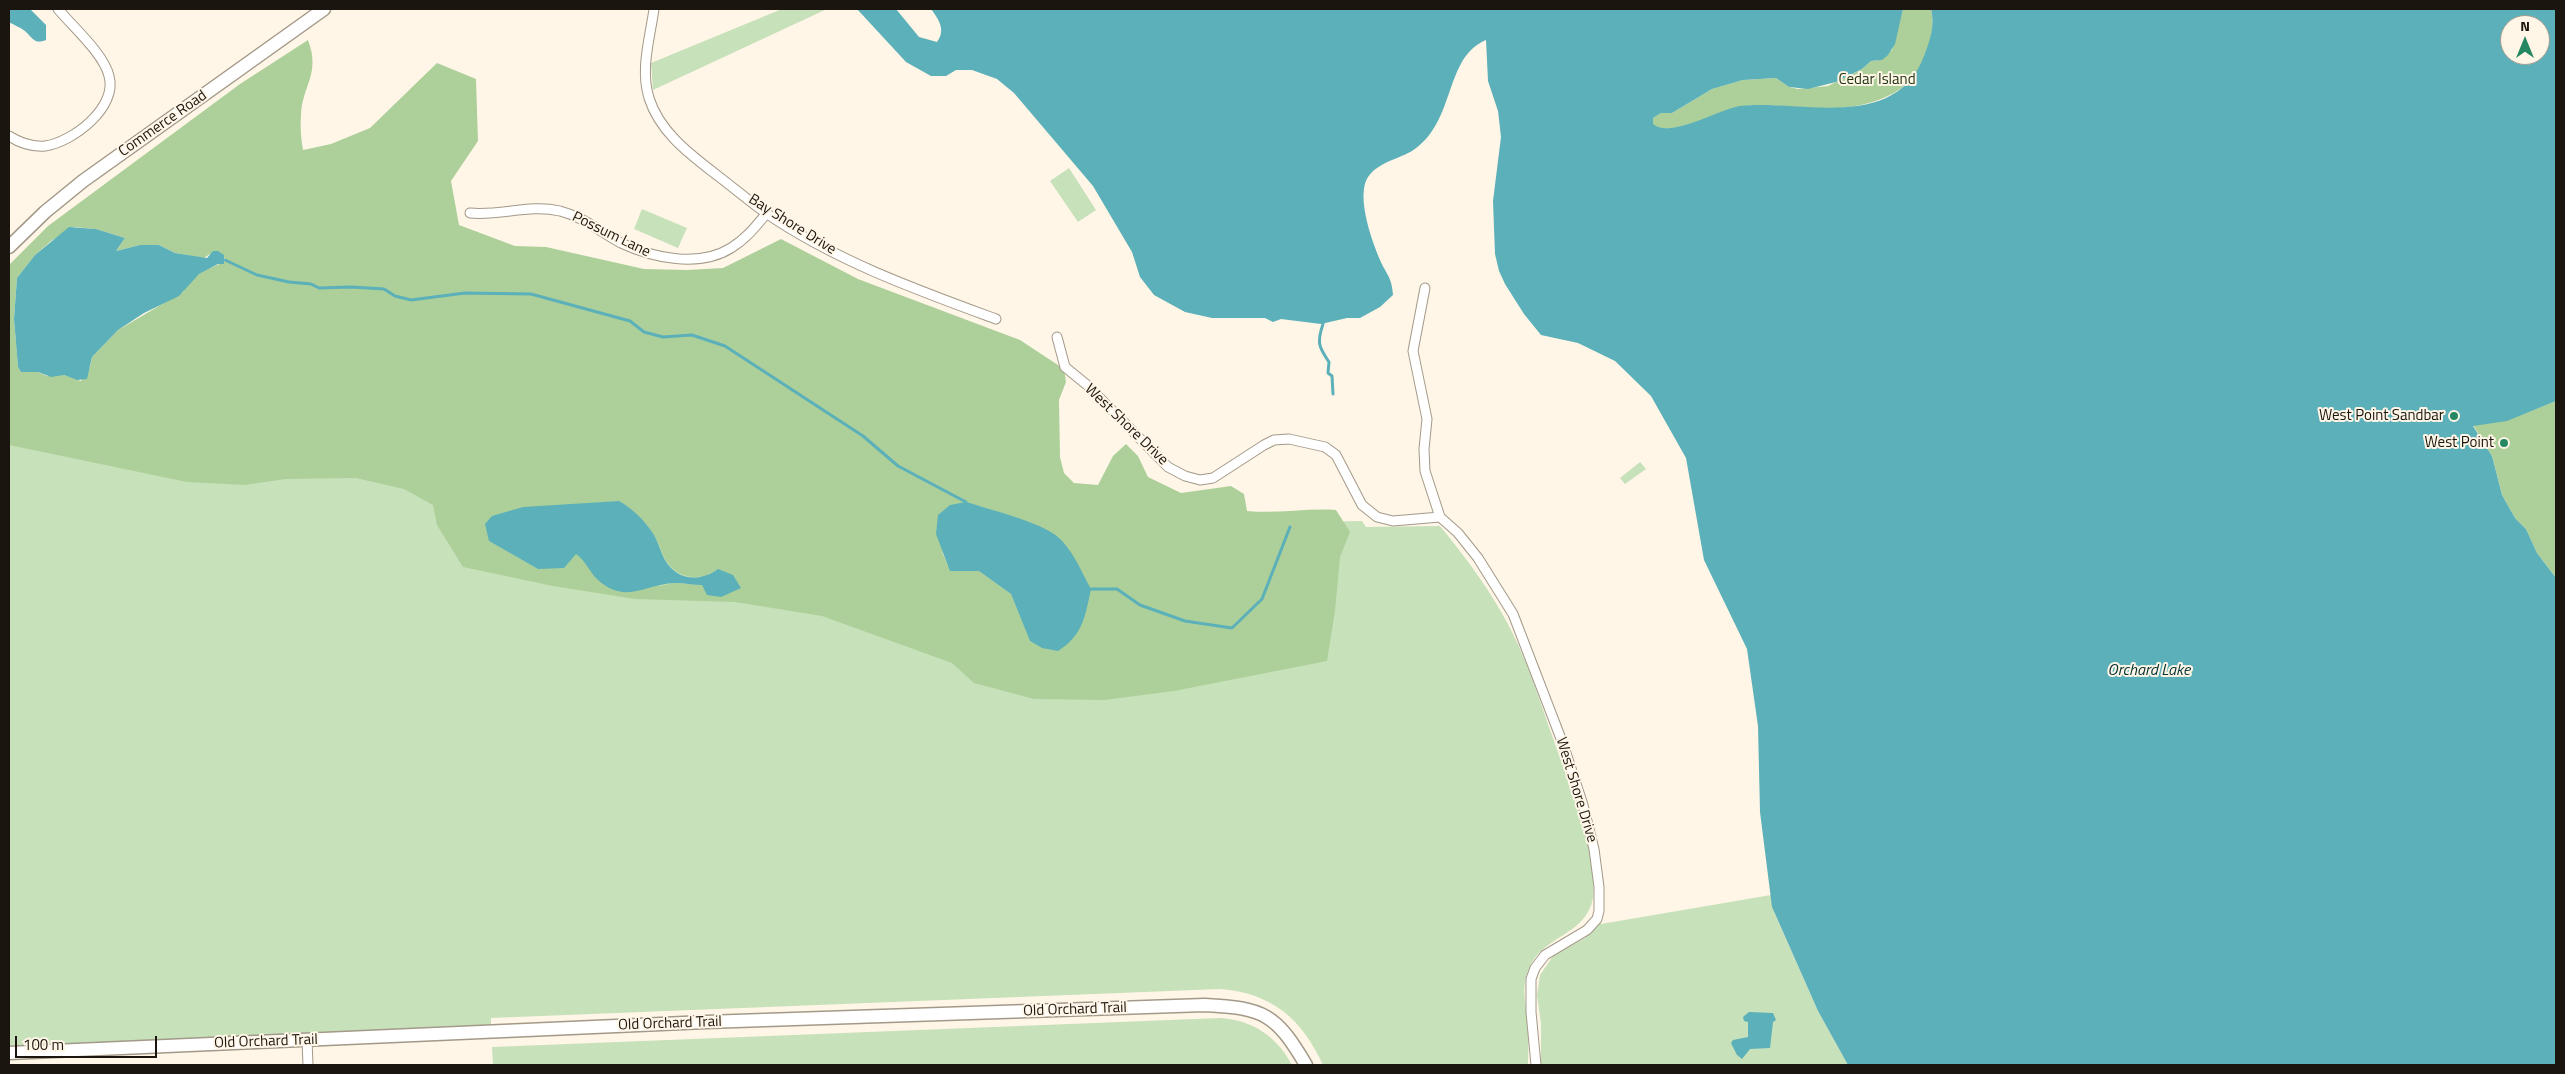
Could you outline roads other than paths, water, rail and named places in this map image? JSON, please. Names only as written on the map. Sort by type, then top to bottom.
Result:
[{"type":"street","points":[[9,136],[35,146],[47,146],[63,140],[96,116],[105,106],[111,84],[107,68],[58,9]]},
{"type":"street","name":"Commerce Road","points":[[9,247],[45,212],[83,181],[324,9]]},
{"type":"street","name":"Bay Shore Drive","points":[[654,9],[645,73],[647,91],[654,112],[679,144],[766,214],[867,268],[908,287],[996,318]]},
{"type":"street","name":"Possum Lane","points":[[470,213],[486,214],[529,208],[547,208],[578,216],[620,242],[650,256],[691,259],[713,255],[730,249],[747,237],[766,214]]},
{"type":"street","name":"West Shore Drive","points":[[1425,288],[1413,351],[1427,419],[1425,471],[1440,517],[1458,533],[1478,558],[1513,614],[1563,744],[1584,805],[1594,849],[1599,887],[1597,919],[1587,930],[1545,955],[1535,968],[1531,979],[1531,1012],[1536,1065]]},
{"type":"street","name":"West Shore Drive","points":[[1056,337],[1065,367],[1087,385],[1168,467],[1185,476],[1200,480],[1213,478],[1264,445],[1274,440],[1288,439],[1325,446],[1336,456],[1362,506],[1378,517],[1393,521],[1440,517]]},
{"type":"street","name":"Old Orchard Trail","points":[[9,1052],[706,1022],[1205,1005],[1252,1009],[1270,1019],[1289,1037],[1306,1065]]},
{"type":"street","points":[[307,1040],[308,1065]]},
{"type":"water","points":[[9,9],[30,9],[46,25],[46,40],[35,41],[24,31],[9,22]]},
{"type":"water","name":"Orchard Lake","points":[[857,9],[896,9],[919,37],[937,42],[940,38],[941,29],[939,21],[931,9],[1903,9],[1895,44],[1888,55],[1882,60],[1871,61],[1862,69],[1836,82],[1808,89],[1789,87],[1776,78],[1743,80],[1712,89],[1672,113],[1661,113],[1653,118],[1653,124],[1661,128],[1671,128],[1683,126],[1740,106],[1843,107],[1869,104],[1891,95],[1910,80],[1924,56],[1932,27],[1931,9],[2556,9],[2556,401],[2507,421],[2473,426],[2492,456],[2502,495],[2515,518],[2526,529],[2537,553],[2556,578],[2556,1065],[1848,1065],[1818,1011],[1772,907],[1760,812],[1758,726],[1747,649],[1704,560],[1686,458],[1651,396],[1615,361],[1578,343],[1541,335],[1524,314],[1499,271],[1495,254],[1493,201],[1501,137],[1498,111],[1488,81],[1486,40],[1472,49],[1463,61],[1444,108],[1426,139],[1412,151],[1383,164],[1370,174],[1366,181],[1363,197],[1368,225],[1382,265],[1390,280],[1393,295],[1380,307],[1360,318],[1347,318],[1321,324],[1281,319],[1273,322],[1265,318],[1212,318],[1185,312],[1154,295],[1140,277],[1132,252],[1093,186],[1014,93],[997,79],[972,70],[956,70],[946,76],[931,76],[906,62]]},
{"type":"water","points":[[69,227],[96,229],[125,238],[116,251],[140,245],[159,245],[175,253],[207,258],[213,251],[218,251],[224,255],[224,264],[218,264],[199,274],[179,296],[144,313],[118,330],[92,357],[87,379],[77,380],[64,375],[51,377],[38,372],[21,372],[18,367],[14,319],[17,278],[35,255]]},
{"type":"water","points":[[619,501],[645,523],[654,535],[665,560],[676,572],[682,576],[696,577],[704,576],[718,569],[733,575],[741,588],[721,597],[707,595],[702,585],[678,583],[664,584],[636,591],[618,591],[598,580],[576,554],[564,568],[538,569],[489,541],[485,524],[492,516],[523,507]]},
{"type":"water","points":[[966,502],[1046,529],[1060,539],[1076,560],[1091,589],[1085,617],[1078,632],[1058,651],[1042,648],[1030,641],[1011,594],[979,571],[950,571],[936,534],[938,515],[950,505]]},
{"type":"water","points":[[1749,1012],[1773,1013],[1776,1020],[1773,1022],[1770,1048],[1750,1049],[1742,1059],[1737,1055],[1731,1043],[1733,1040],[1748,1037],[1748,1022],[1744,1021],[1743,1017]]},
{"type":"waterway","points":[[225,260],[257,275],[289,282],[311,284],[319,288],[384,289],[395,296],[411,300],[465,293],[531,294],[630,321],[644,332],[663,337],[692,335],[725,346],[863,436],[898,466],[966,502]]},
{"type":"waterway","points":[[1323,324],[1319,340],[1329,362],[1328,373],[1332,376],[1333,394]]},
{"type":"waterway","points":[[1091,589],[1117,589],[1140,605],[1185,621],[1232,628],[1262,599],[1290,527]]},
{"type":"place","name":"West Point Sandbar","points":[[2454,416]]},
{"type":"place","name":"West Point","points":[[2504,443]]},
{"type":"park label","name":"Cedar Island","points":[[1877,80]]}]
